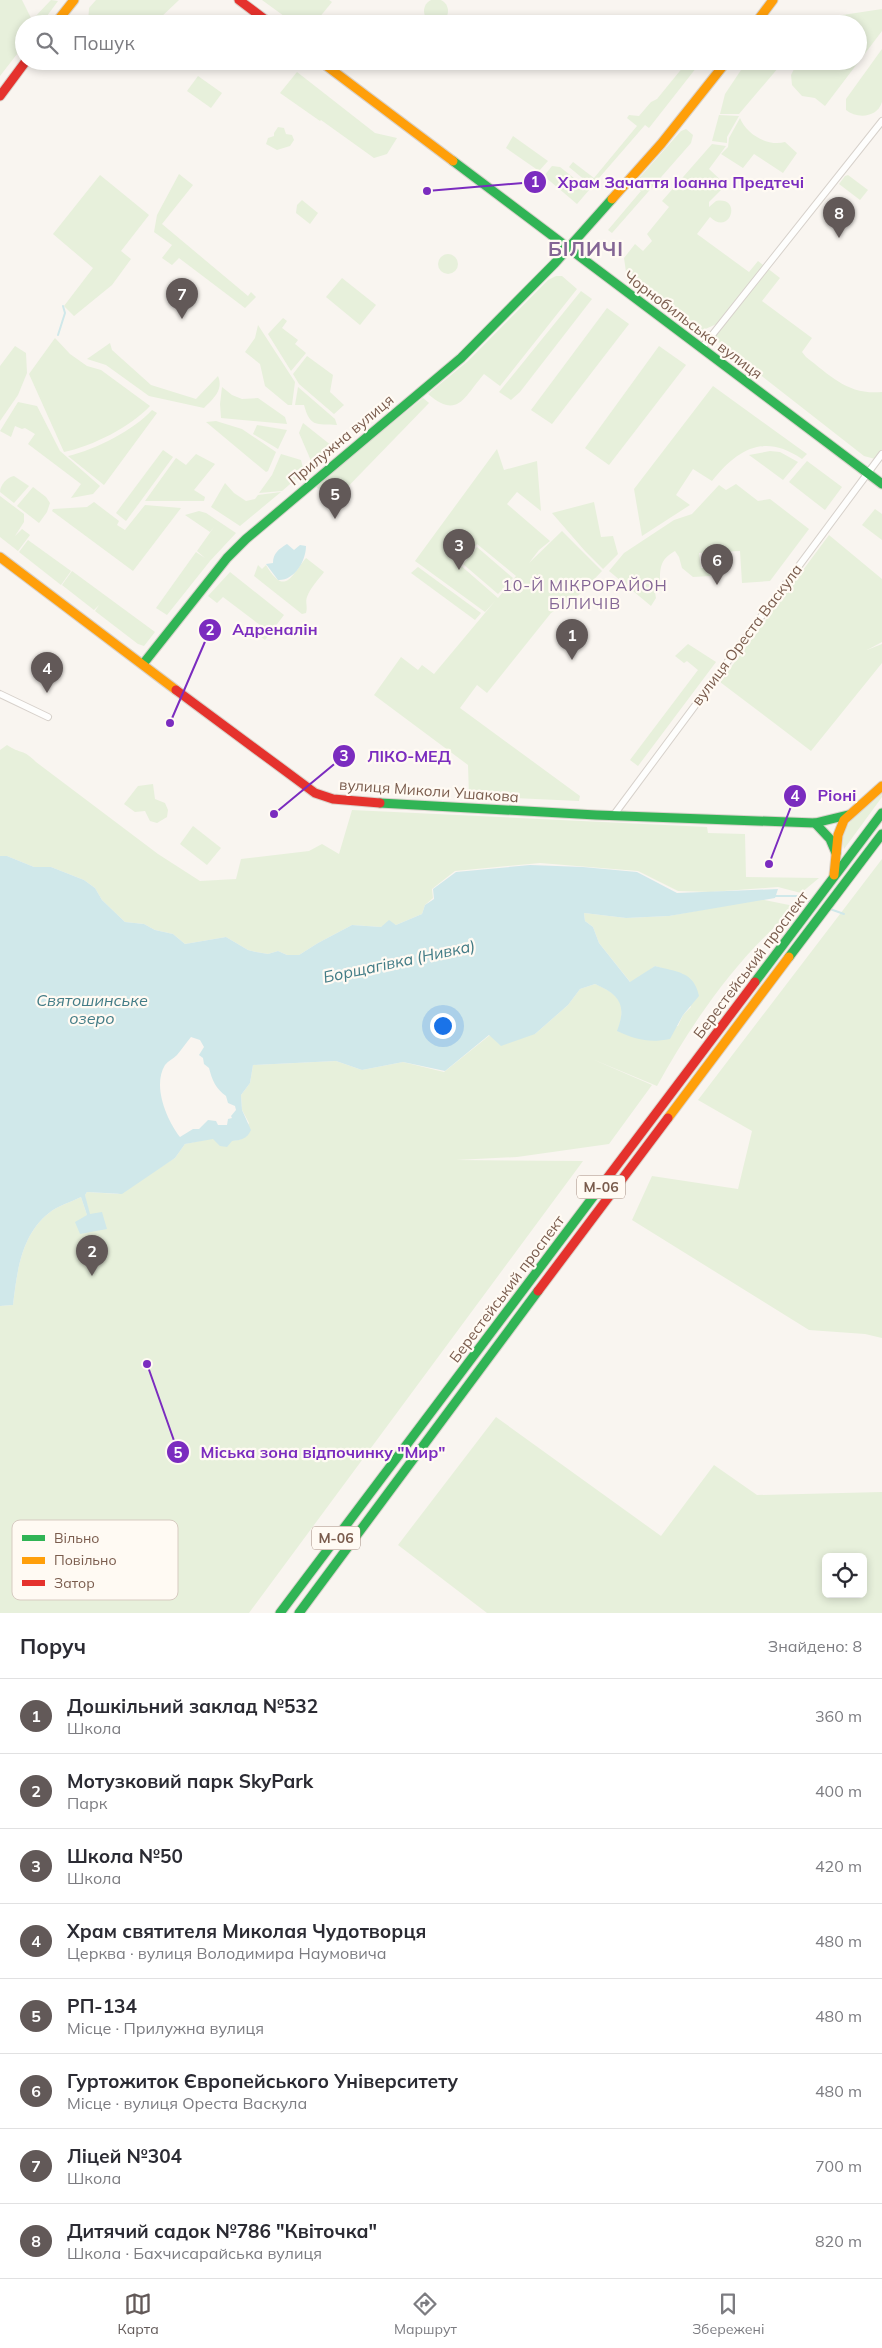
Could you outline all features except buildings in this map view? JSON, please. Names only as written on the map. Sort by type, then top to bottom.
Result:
[{"type":"main road","points":[[62,15],[73,0]]},
{"type":"main road","points":[[239,0],[259,15]]},
{"type":"main road","points":[[762,15],[773,0]]},
{"type":"main road","points":[[0,96],[19,70]]},
{"type":"main road","name":"Чорнобильська вулиця","points":[[332,70],[882,484]]},
{"type":"main road","name":"Прилужна вулиця","points":[[143,664],[246,539],[461,358],[567,248],[661,144],[720,70]]},
{"type":"main road","name":"вулиця Миколи Ушакова","points":[[0,557],[315,793],[333,799],[399,805],[613,816],[815,823],[848,815]]},
{"type":"main road","points":[[834,878],[837,856],[836,843],[848,815],[871,799],[882,786]]},
{"type":"main road","name":"Берестейський проспект","points":[[280,1613],[882,813]]},
{"type":"main road","points":[[815,823],[830,839],[837,856]]},
{"type":"main road","name":"Берестейський проспект","points":[[299,1613],[882,834]]},
{"type":"street","points":[[701,349],[882,121]]},
{"type":"street","name":"вулиця Ореста Васкула","points":[[613,816],[882,454]]},
{"type":"street","points":[[0,694],[48,717]]},
{"type":"green space","points":[[0,0],[22,0],[30,15],[15,15],[15,57],[0,76]]},
{"type":"green space","points":[[51,0],[58,1],[48,15],[37,15]]},
{"type":"green space","points":[[96,0],[179,0],[163,15],[89,15],[89,8]]},
{"type":"green space","points":[[262,0],[329,0],[332,2],[321,15],[283,15]]},
{"type":"green space","points":[[431,0],[441,0],[447,6],[447,15],[425,15],[425,6]]},
{"type":"green space","points":[[882,9],[882,31],[867,51],[867,15],[842,15]]},
{"type":"green space","points":[[882,49],[882,102],[876,111],[861,116],[846,110],[846,99]]},
{"type":"green space","points":[[681,70],[695,70],[649,128],[645,125],[592,186],[569,167],[573,162],[594,178],[637,126],[627,118],[629,115],[639,116],[651,102],[657,99]]},
{"type":"green space","points":[[741,70],[776,70],[739,114],[720,114],[725,94]]},
{"type":"green space","points":[[794,70],[852,70],[825,106],[815,98],[802,96],[792,85],[791,75]]},
{"type":"green space","points":[[297,72],[375,133],[397,138],[387,154],[374,158],[280,93]]},
{"type":"green space","points":[[198,76],[222,93],[211,108],[187,91]]},
{"type":"green space","points":[[719,115],[739,116],[727,137],[727,143],[712,141]]},
{"type":"green space","points":[[740,118],[747,129],[758,138],[772,143],[785,142],[797,153],[783,173],[754,154],[743,168],[721,154],[728,147],[729,138]]},
{"type":"green space","points":[[278,127],[284,128],[286,134],[292,135],[294,140],[290,146],[277,150],[266,144],[268,138],[274,136]]},
{"type":"green space","points":[[686,129],[693,135],[691,143],[612,233],[608,230],[641,191],[633,185],[681,131]]},
{"type":"green space","points":[[513,136],[548,161],[539,171],[506,148]]},
{"type":"green space","points":[[712,144],[726,146],[709,169],[726,185],[709,202],[709,207],[716,201],[724,201],[729,204],[731,215],[723,222],[717,222],[710,217],[697,234],[749,272],[758,261],[780,278],[762,301],[812,338],[802,352],[806,357],[833,378],[850,388],[859,391],[882,392],[882,449],[875,459],[864,456],[713,338],[719,323],[703,330],[626,272],[624,258],[635,244],[643,251],[652,241],[647,234],[669,207],[662,201]]},
{"type":"green space","points":[[552,166],[560,167],[589,190],[577,204],[544,176]]},
{"type":"green space","points":[[179,174],[193,185],[162,224],[248,296],[251,292],[256,297],[245,308],[179,258],[172,265],[162,258],[172,245],[154,232],[157,215]]},
{"type":"green space","points":[[100,175],[149,215],[121,251],[131,259],[112,285],[74,316],[64,306],[93,268],[53,234]]},
{"type":"green space","points":[[848,175],[868,190],[860,200],[839,184]]},
{"type":"green space","points":[[302,200],[318,213],[310,224],[296,213],[297,205]]},
{"type":"green space","points":[[448,254],[455,257],[458,264],[455,271],[448,274],[441,271],[438,264],[441,257]]},
{"type":"green space","points":[[556,276],[562,276],[577,289],[500,386],[484,374],[465,397],[454,405],[438,402],[428,394],[468,361],[548,280]]},
{"type":"green space","points":[[342,278],[376,305],[360,325],[326,297]]},
{"type":"green space","points":[[581,291],[592,299],[520,392],[511,400],[499,392]]},
{"type":"green space","points":[[607,308],[629,324],[552,424],[531,410]]},
{"type":"green space","points":[[283,318],[287,321],[282,328],[298,340],[295,344],[306,353],[291,371],[268,334]]},
{"type":"green space","points":[[258,325],[295,382],[292,405],[288,405],[265,386],[260,364],[245,352],[255,338]]},
{"type":"green space","points":[[55,338],[70,354],[87,366],[101,370],[150,406],[142,414],[110,435],[64,452],[29,374]]},
{"type":"green space","points":[[110,343],[112,350],[151,385],[196,399],[218,376],[219,390],[204,408],[149,396],[106,365],[87,359]]},
{"type":"green space","points":[[15,346],[26,353],[27,373],[18,395],[0,421],[0,366]]},
{"type":"green space","points":[[659,346],[686,365],[609,465],[585,448]]},
{"type":"green space","points":[[307,356],[333,375],[330,392],[344,405],[334,414],[299,384],[293,374]]},
{"type":"green space","points":[[713,386],[807,454],[802,459],[776,447],[752,448],[732,460],[712,481],[693,469],[676,495],[690,505],[642,536],[634,489]]},
{"type":"green space","points":[[222,387],[232,395],[242,399],[258,398],[285,417],[287,424],[221,418]]},
{"type":"green space","points":[[298,387],[335,419],[337,425],[315,423],[309,417],[304,405],[295,405]]},
{"type":"green space","points":[[423,398],[429,403],[334,501],[315,486]]},
{"type":"green space","points":[[18,402],[37,406],[60,451],[100,486],[93,494],[71,498],[81,484],[28,444],[35,434],[25,428],[22,429],[15,426],[11,437],[0,431]]},
{"type":"green space","points":[[152,410],[157,413],[104,485],[68,456],[102,444],[125,432]]},
{"type":"green space","points":[[216,421],[242,429],[276,452],[268,471],[266,472],[206,422]]},
{"type":"green space","points":[[303,423],[332,446],[312,463],[299,433]]},
{"type":"green space","points":[[257,425],[287,430],[278,449],[253,434]]},
{"type":"green space","points":[[497,449],[504,470],[537,461],[541,511],[517,492],[507,504],[550,541],[539,550],[529,563],[562,531],[602,571],[580,594],[551,613],[487,693],[477,685],[460,708],[580,796],[579,801],[469,796],[468,765],[374,695],[401,657],[418,670],[422,665],[434,674],[495,601],[485,612],[415,561]],"holes":[[[477,544],[516,576],[498,598],[459,564]]]},
{"type":"green space","points":[[163,450],[173,457],[126,521],[116,513]]},
{"type":"green space","points":[[770,451],[780,452],[798,462],[783,480],[749,455]]},
{"type":"green space","points":[[196,454],[215,464],[194,490],[205,497],[204,501],[145,501],[176,458],[186,465]]},
{"type":"green space","points":[[281,454],[301,460],[304,472],[282,491],[259,493],[272,475]]},
{"type":"green space","points":[[807,461],[842,487],[825,510],[789,482]]},
{"type":"green space","points":[[14,476],[29,486],[14,503],[0,492],[4,482]]},
{"type":"green space","points":[[225,483],[234,493],[246,501],[255,499],[258,495],[281,492],[240,526],[211,507]]},
{"type":"green space","points":[[736,484],[758,501],[770,499],[809,529],[770,581],[742,583],[740,551],[699,553],[701,568],[711,568],[711,576],[693,577],[682,568],[675,551],[662,563],[660,581],[654,586],[656,598],[651,606],[609,571],[624,553],[674,520],[692,514],[719,485],[726,490]]},
{"type":"green space","points":[[33,487],[46,497],[50,503],[47,512],[39,523],[17,506]]},
{"type":"green space","points":[[0,496],[24,514],[24,522],[15,536],[22,529],[30,535],[18,551],[0,537]]},
{"type":"green space","points":[[94,502],[119,521],[117,525],[125,530],[145,505],[181,508],[133,571],[52,511],[53,509],[87,507]]},
{"type":"green space","points":[[594,502],[601,537],[613,536],[618,554],[603,569],[552,513]]},
{"type":"green space","points":[[875,509],[882,514],[882,540],[862,525]]},
{"type":"green space","points":[[199,511],[206,513],[236,533],[210,561],[167,615],[156,608],[196,552],[205,558],[197,551],[214,527],[210,532],[185,515]]},
{"type":"green space","points":[[829,535],[882,579],[882,642],[867,650],[882,644],[882,663],[811,751],[720,682]]},
{"type":"green space","points":[[28,540],[71,571],[61,585],[19,552]]},
{"type":"green space","points":[[477,547],[513,578],[498,594],[463,564]]},
{"type":"green space","points":[[306,558],[324,572],[308,594],[306,613],[302,614],[254,576],[258,565],[262,569],[266,565],[278,580],[283,582],[292,577]]},
{"type":"green space","points":[[418,567],[481,613],[475,620],[411,573]]},
{"type":"green space","points":[[72,571],[155,632],[144,646],[138,644],[95,611],[99,605],[94,610],[62,585]]},
{"type":"green space","points":[[230,572],[284,615],[265,640],[255,632],[260,625],[223,597],[217,603],[208,596]]},
{"type":"green space","points":[[688,644],[716,662],[638,766],[630,760],[698,670],[687,661],[684,663],[675,656]]},
{"type":"green space","points":[[7,745],[28,755],[158,854],[200,881],[236,879],[241,859],[309,851],[322,844],[339,854],[352,810],[707,827],[708,833],[745,834],[746,877],[819,878],[801,893],[778,887],[711,892],[678,891],[638,871],[540,863],[455,871],[432,889],[433,898],[425,905],[422,914],[396,925],[392,923],[381,927],[352,925],[299,955],[287,955],[278,951],[268,954],[256,952],[248,950],[226,937],[185,944],[173,934],[155,930],[144,924],[125,922],[102,900],[95,888],[84,880],[51,867],[34,867],[7,856],[0,856],[0,750]]},
{"type":"green space","points":[[153,784],[155,799],[165,803],[168,810],[167,817],[157,823],[150,821],[145,811],[135,812],[124,804],[138,786]]},
{"type":"green space","points":[[882,793],[882,797],[844,849],[843,840],[849,824]]},
{"type":"green space","points":[[193,826],[221,848],[207,865],[180,844]]},
{"type":"green space","points":[[882,859],[882,1338],[865,1334],[809,1330],[632,1220],[652,1176],[738,1189],[752,1131],[698,1100]]},
{"type":"green space","points":[[759,899],[799,907],[757,944],[719,989],[685,1038],[657,1086],[592,1059],[652,1085],[609,1144],[517,1157],[456,1160],[583,1161],[249,1613],[0,1613],[0,1306],[13,1305],[22,1255],[32,1232],[40,1222],[60,1206],[81,1197],[87,1215],[85,1195],[87,1192],[118,1194],[175,1158],[185,1144],[213,1138],[217,1141],[240,1140],[249,1123],[242,1110],[241,1095],[250,1083],[253,1065],[336,1061],[362,1070],[403,1062],[444,1072],[490,1035],[535,1034],[568,1005],[580,989],[595,984],[611,992],[620,1001],[622,1014],[618,1031],[678,1026],[683,1015],[691,1007],[671,971],[655,966],[631,983],[599,943],[593,927],[585,921],[584,913],[626,918],[669,916]]},
{"type":"green space","points":[[496,1417],[661,1536],[714,1465],[757,1495],[882,1492],[882,1613],[487,1613],[398,1545]]},
{"type":"water","points":[[287,544],[294,550],[300,545],[306,546],[304,558],[294,574],[278,580],[266,564],[273,563],[277,552]]},
{"type":"water","name":"Святошинське озеро","points":[[0,856],[7,856],[34,867],[51,867],[84,880],[95,888],[102,900],[125,922],[144,924],[155,930],[173,934],[185,944],[226,937],[248,950],[268,954],[278,951],[287,955],[299,955],[352,925],[381,927],[389,920],[396,925],[422,914],[425,905],[434,899],[433,889],[456,872],[530,865],[583,867],[637,872],[677,893],[778,889],[775,898],[669,916],[626,918],[584,913],[585,921],[593,927],[599,943],[630,982],[655,966],[683,974],[693,982],[699,996],[683,1015],[670,1039],[643,1040],[617,1031],[621,1014],[619,1002],[610,992],[595,984],[580,989],[568,1005],[535,1034],[501,1046],[489,1035],[445,1071],[403,1062],[362,1070],[336,1061],[253,1065],[250,1083],[241,1095],[242,1110],[251,1130],[246,1137],[232,1141],[227,1147],[220,1146],[213,1139],[185,1144],[175,1158],[122,1194],[87,1192],[85,1195],[90,1214],[102,1212],[107,1229],[80,1234],[75,1222],[87,1215],[81,1197],[52,1211],[40,1222],[26,1243],[16,1280],[13,1305],[0,1306]],"holes":[[[191,1037],[200,1040],[204,1047],[199,1055],[203,1058],[204,1064],[209,1068],[217,1087],[226,1096],[228,1103],[235,1106],[236,1110],[231,1116],[232,1118],[228,1119],[227,1125],[218,1125],[216,1121],[208,1120],[199,1129],[193,1129],[180,1137],[170,1122],[163,1102],[160,1083],[161,1073],[165,1065],[177,1055]]]},
{"type":"waterway","points":[[58,335],[65,313],[63,306]]},
{"type":"waterway","name":"Борщагівка (Нивка)","points":[[773,896],[796,896],[809,901]]},
{"type":"waterway","name":"Борщагівка (Нивка)","points":[[830,909],[844,914]]},
{"type":"traffic: fast","points":[[453,161],[882,484]]},
{"type":"traffic: fast","points":[[143,664],[227,558],[246,539],[461,358],[555,263],[612,199]]},
{"type":"traffic: fast","points":[[380,803],[596,815],[815,823],[848,815]]},
{"type":"traffic: fast","points":[[755,982],[882,813]]},
{"type":"traffic: fast","points":[[815,823],[830,839],[836,853]]},
{"type":"traffic: fast","points":[[789,957],[882,834]]},
{"type":"traffic: fast","points":[[280,1613],[599,1189]]},
{"type":"traffic: fast","points":[[299,1613],[538,1291]]},
{"type":"traffic: slow","points":[[62,15],[74,0]]},
{"type":"traffic: slow","points":[[762,15],[773,0]]},
{"type":"traffic: slow","points":[[332,70],[453,161]]},
{"type":"traffic: slow","points":[[612,199],[661,144],[720,70]]},
{"type":"traffic: slow","points":[[0,557],[176,690]]},
{"type":"traffic: slow","points":[[834,875],[838,835],[844,820],[882,786]]},
{"type":"traffic: slow","points":[[668,1118],[789,957]]},
{"type":"traffic: jam","points":[[239,0],[259,15]]},
{"type":"traffic: jam","points":[[0,96],[19,70]]},
{"type":"traffic: jam","points":[[176,690],[315,793],[333,799],[380,803]]},
{"type":"traffic: jam","points":[[599,1189],[755,982]]},
{"type":"traffic: jam","points":[[538,1291],[668,1118]]},
{"type":"place","name":"Храм Зачаття Іоанна Предтечі","points":[[427,191]]},
{"type":"place","name":"Дитячий садок №786 \"Квіточка\"","points":[[839,238]]},
{"type":"place","name":"Ліцей №304","points":[[182,319]]},
{"type":"place","name":"РП-134","points":[[335,519]]},
{"type":"place","name":"Школа №50","points":[[459,570]]},
{"type":"place","name":"Гуртожиток Європейського Університету","points":[[717,585]]},
{"type":"place","name":"Дошкільний заклад №532","points":[[572,660]]},
{"type":"place","name":"Храм святителя Миколая Чудотворця","points":[[47,693]]},
{"type":"place","name":"Адреналін","points":[[170,723]]},
{"type":"place","name":"ЛІКО-МЕД","points":[[274,814]]},
{"type":"place","name":"Ріоні","points":[[769,864]]},
{"type":"place","name":"Мотузковий парк SkyPark","points":[[92,1276]]},
{"type":"place","name":"Міська зона відпочинку \"Мир\"","points":[[147,1364]]},
{"type":"district","name":"БІЛИЧІ","points":[[586,249]]},
{"type":"district","name":"10-Й МІКРОРАЙОН БІЛИЧІВ","points":[[585,594]]}]
